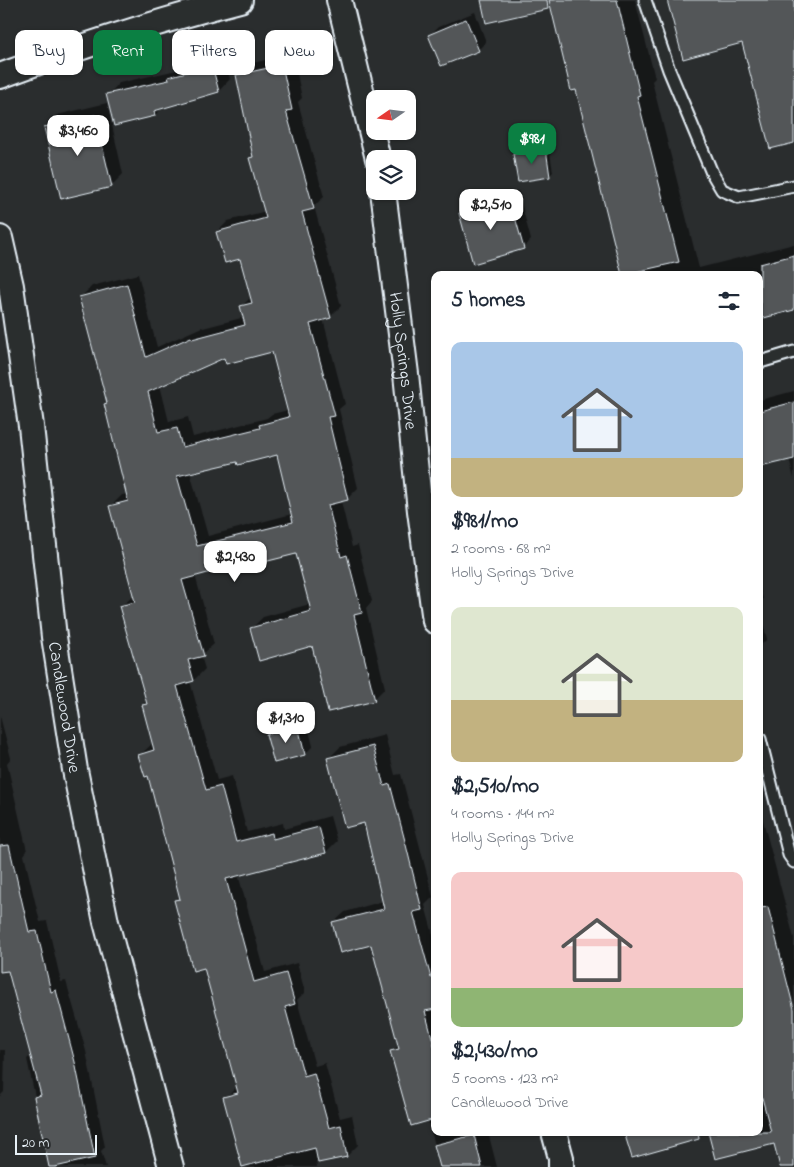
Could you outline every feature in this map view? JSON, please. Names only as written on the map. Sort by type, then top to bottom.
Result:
[{"type":"street","points":[[0,76],[78,48],[240,0]]},
{"type":"street","points":[[339,0],[376,150]]},
{"type":"street","name":"Holly Springs Drive","points":[[384,200],[431,592]]},
{"type":"street","name":"Candlewood Drive","points":[[0,238],[11,286],[31,426],[54,637],[75,770],[106,922],[171,1167]]},
{"type":"street","points":[[555,1136],[561,1158],[561,1167]]},
{"type":"lane","points":[[645,0],[669,70],[712,173],[722,190],[739,197],[794,186]]},
{"type":"lane","points":[[763,361],[794,352]]},
{"type":"lane","points":[[763,751],[789,855],[794,862]]},
{"type":"building","points":[[481,0],[547,0],[548,9],[486,23]]},
{"type":"building","points":[[549,0],[617,0],[640,95],[637,96],[679,262],[640,271],[621,271],[576,90],[571,91]]},
{"type":"building","points":[[667,0],[794,0],[794,143],[770,149],[742,43],[683,59]]},
{"type":"building","points":[[466,19],[479,51],[441,66],[428,35]]},
{"type":"building","points":[[265,69],[265,75],[284,75],[292,110],[286,111],[314,209],[302,212],[331,318],[310,324],[335,416],[328,417],[348,500],[328,505],[341,557],[347,555],[362,613],[354,615],[375,701],[328,712],[312,646],[259,661],[250,628],[311,611],[296,554],[260,563],[259,559],[182,580],[204,656],[188,660],[194,681],[177,686],[206,790],[221,786],[236,842],[272,833],[273,839],[319,827],[326,853],[226,879],[254,982],[286,973],[295,1004],[285,1007],[304,1076],[314,1073],[329,1128],[341,1125],[347,1157],[318,1163],[315,1148],[242,1167],[223,1097],[238,1093],[204,968],[193,971],[174,900],[180,899],[148,776],[145,777],[138,755],[154,750],[142,705],[147,704],[119,606],[135,602],[109,506],[128,501],[104,404],[107,403],[79,297],[127,284],[146,357],[191,337],[192,339],[245,325],[240,306],[252,303],[240,259],[225,263],[216,232],[266,218],[249,158],[253,157],[236,75],[255,75],[255,71]],"holes":[[[272,352],[289,417],[259,425],[260,428],[182,447],[177,428],[158,432],[148,392],[224,358],[226,364]],[[277,455],[293,522],[197,546],[177,476],[237,462],[238,465]]]},
{"type":"building","points":[[175,75],[215,75],[219,92],[154,111],[155,116],[114,126],[106,94],[169,80],[168,77]]},
{"type":"building","points":[[95,115],[112,187],[61,199],[44,127]]},
{"type":"building","points":[[546,149],[550,177],[518,182],[513,154]]},
{"type":"building","points":[[510,199],[524,249],[473,264],[459,213]]},
{"type":"building","points":[[794,255],[794,310],[763,318],[763,271],[760,271],[760,264]]},
{"type":"building","points":[[794,402],[794,459],[763,466],[763,410]]},
{"type":"building","points":[[298,726],[305,755],[274,763],[266,734]]},
{"type":"building","points":[[373,746],[384,786],[390,784],[422,910],[413,912],[431,978],[431,1010],[425,1011],[431,1034],[431,1120],[411,1126],[390,1051],[399,1049],[371,945],[340,953],[332,922],[384,909],[364,823],[345,828],[327,758]]},
{"type":"building","points":[[9,845],[29,932],[37,931],[51,992],[56,990],[75,1062],[95,1158],[55,1167],[49,1167],[34,1097],[41,1095],[8,971],[0,972],[0,846]]},
{"type":"building","points":[[768,907],[794,1009],[794,1167],[780,1167],[774,1144],[715,1159],[709,1136],[763,1136],[763,1132],[771,1132],[763,1101],[763,908]]},
{"type":"building","points":[[474,1136],[482,1167],[440,1167],[434,1145]]},
{"type":"building","points":[[625,1136],[699,1136],[699,1139],[632,1158]]}]
